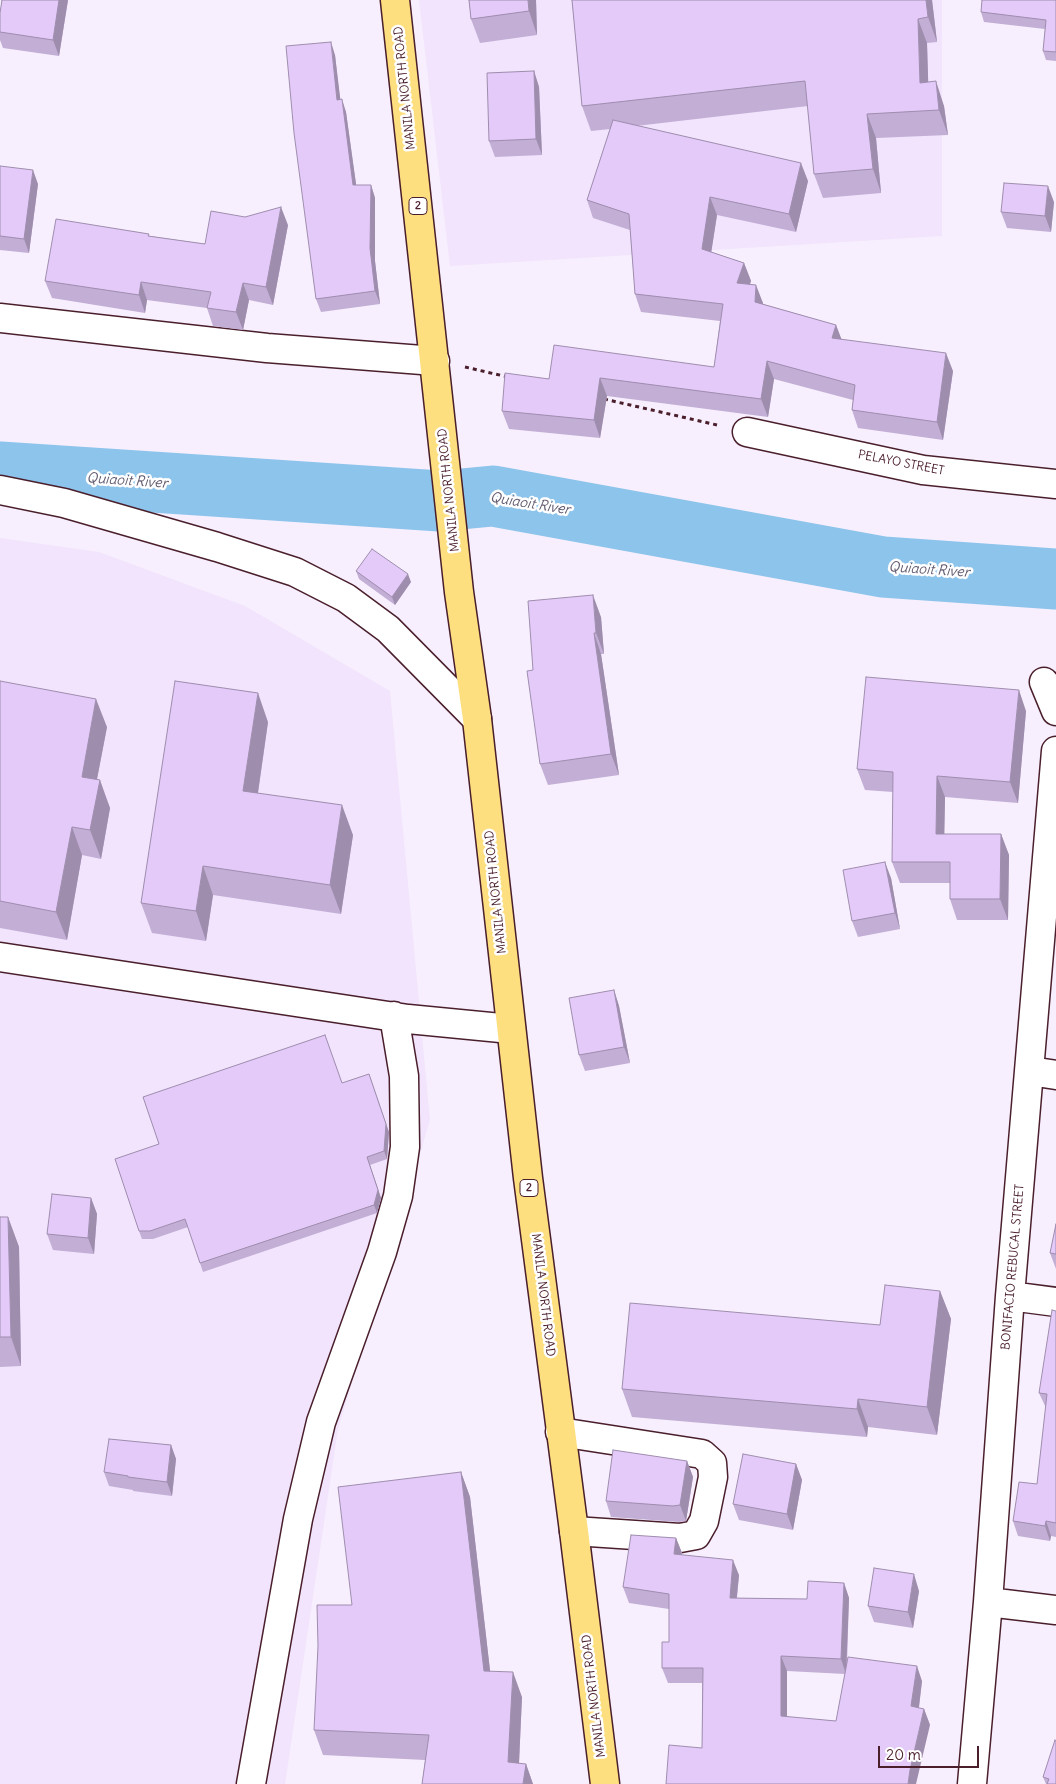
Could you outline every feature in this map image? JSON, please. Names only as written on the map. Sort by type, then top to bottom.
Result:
[{"type":"highway","name":"MANILA NORTH ROAD","points":[[395,0],[459,592],[477,719],[528,1178],[605,1784]]},
{"type":"street","points":[[0,318],[266,348],[435,360]]},
{"type":"street","name":"PELAYO STREET","points":[[747,432],[923,470],[1056,484]]},
{"type":"street","points":[[0,490],[64,503],[217,547],[295,572],[346,598],[388,629],[477,719]]},
{"type":"street","points":[[1044,682],[1056,711]]},
{"type":"street","name":"BONIFACIO REBUCAL STREET","points":[[972,1784],[988,1602],[1010,1296],[1043,1073],[1056,751]]},
{"type":"street","points":[[0,957],[408,1019],[511,1029]]},
{"type":"street","points":[[251,1784],[298,1519],[321,1422],[382,1252],[398,1196],[405,1147],[404,1076],[394,1016]]},
{"type":"street","points":[[1010,1296],[1056,1302]]},
{"type":"street","points":[[560,1432],[702,1454],[712,1463],[713,1477],[704,1521],[696,1534],[680,1538],[574,1531]]},
{"type":"street","points":[[988,1602],[1056,1610]]},
{"type":"path","points":[[435,360],[511,378]]},
{"type":"path","points":[[596,397],[747,432]]},
{"type":"shaded area","points":[[419,0],[942,0],[942,236],[450,266]]},
{"type":"shaded area","points":[[0,538],[99,552],[245,606],[390,691],[430,1120],[338,1429],[285,1784],[0,1784]]},
{"type":"building","points":[[2,0],[59,0],[53,40],[0,32]]},
{"type":"building","points":[[469,0],[528,0],[529,11],[471,19]]},
{"type":"building","points":[[572,0],[926,0],[928,17],[918,19],[920,83],[936,81],[939,110],[867,114],[873,169],[814,174],[805,81],[582,106]]},
{"type":"building","points":[[982,0],[1056,0],[1056,52],[1043,51],[1046,20],[981,12]]},
{"type":"building","points":[[331,42],[337,100],[342,99],[353,185],[371,185],[370,248],[375,291],[316,299],[294,133],[286,46]]},
{"type":"building","points":[[534,71],[536,139],[489,141],[487,73]]},
{"type":"building","points":[[613,120],[801,163],[789,214],[710,197],[702,249],[744,263],[737,283],[756,285],[755,302],[836,325],[832,338],[946,353],[937,422],[852,410],[855,385],[767,361],[761,399],[600,378],[594,420],[502,411],[505,373],[549,379],[554,345],[714,367],[723,304],[635,294],[629,214],[587,200]]},
{"type":"building","points":[[0,166],[33,170],[24,239],[0,236]]},
{"type":"building","points":[[1004,183],[1048,186],[1045,216],[1001,212]]},
{"type":"building","points":[[281,207],[266,287],[243,283],[236,312],[207,308],[211,292],[141,282],[139,295],[45,281],[56,219],[149,234],[148,236],[205,244],[211,211],[245,217]]},
{"type":"building","points":[[372,549],[408,574],[392,597],[356,571]]},
{"type":"building","points":[[593,595],[596,633],[594,633],[611,754],[540,764],[527,671],[533,670],[528,601]]},
{"type":"building","points":[[866,677],[1019,690],[1010,782],[937,776],[936,834],[1001,834],[1000,899],[950,899],[950,862],[892,862],[893,772],[857,769]]},
{"type":"building","points":[[0,681],[96,699],[82,777],[100,780],[90,830],[72,827],[56,912],[0,901]]},
{"type":"building","points":[[175,681],[258,693],[243,791],[342,805],[330,885],[203,866],[196,911],[141,903]]},
{"type":"building","points":[[885,862],[895,913],[852,921],[843,870]]},
{"type":"building","points":[[614,990],[624,1047],[579,1055],[569,998]]},
{"type":"building","points":[[325,1035],[342,1083],[369,1074],[386,1124],[384,1151],[367,1157],[378,1190],[374,1205],[200,1263],[185,1219],[150,1231],[139,1231],[115,1159],[159,1144],[143,1097]]},
{"type":"building","points":[[52,1194],[91,1198],[88,1238],[47,1234]]},
{"type":"building","points":[[0,1217],[8,1217],[11,1337],[0,1337]]},
{"type":"building","points":[[1056,1224],[1056,1254],[1050,1253]]},
{"type":"building","points":[[885,1285],[940,1291],[927,1407],[858,1399],[857,1409],[622,1389],[630,1303],[880,1325]]},
{"type":"building","points":[[1052,1310],[1056,1311],[1056,1523],[1046,1521],[1045,1526],[1013,1521],[1019,1482],[1037,1484],[1047,1394],[1039,1393]]},
{"type":"building","points":[[109,1439],[171,1445],[167,1482],[104,1472]]},
{"type":"building","points":[[613,1450],[687,1461],[680,1505],[606,1501]]},
{"type":"building","points":[[743,1454],[796,1464],[787,1514],[733,1504]]},
{"type":"building","points":[[461,1472],[484,1671],[513,1672],[508,1762],[526,1764],[523,1784],[422,1784],[429,1735],[314,1730],[318,1646],[317,1605],[352,1605],[338,1487]]},
{"type":"building","points":[[631,1535],[676,1538],[674,1554],[733,1560],[730,1598],[807,1599],[808,1581],[844,1583],[841,1659],[781,1656],[781,1716],[836,1721],[848,1657],[917,1666],[911,1706],[924,1709],[908,1784],[666,1784],[669,1745],[702,1748],[703,1668],[662,1668],[662,1642],[669,1642],[669,1594],[623,1587]]},
{"type":"building","points":[[874,1568],[914,1574],[908,1612],[868,1606]]},
{"type":"building","points":[[1055,1740],[1056,1784],[1047,1784],[1049,1779],[1043,1777]]},
{"type":"waterway","name":"Quiaoit River","points":[[0,472],[440,501],[493,496],[883,567],[1056,579]]}]
